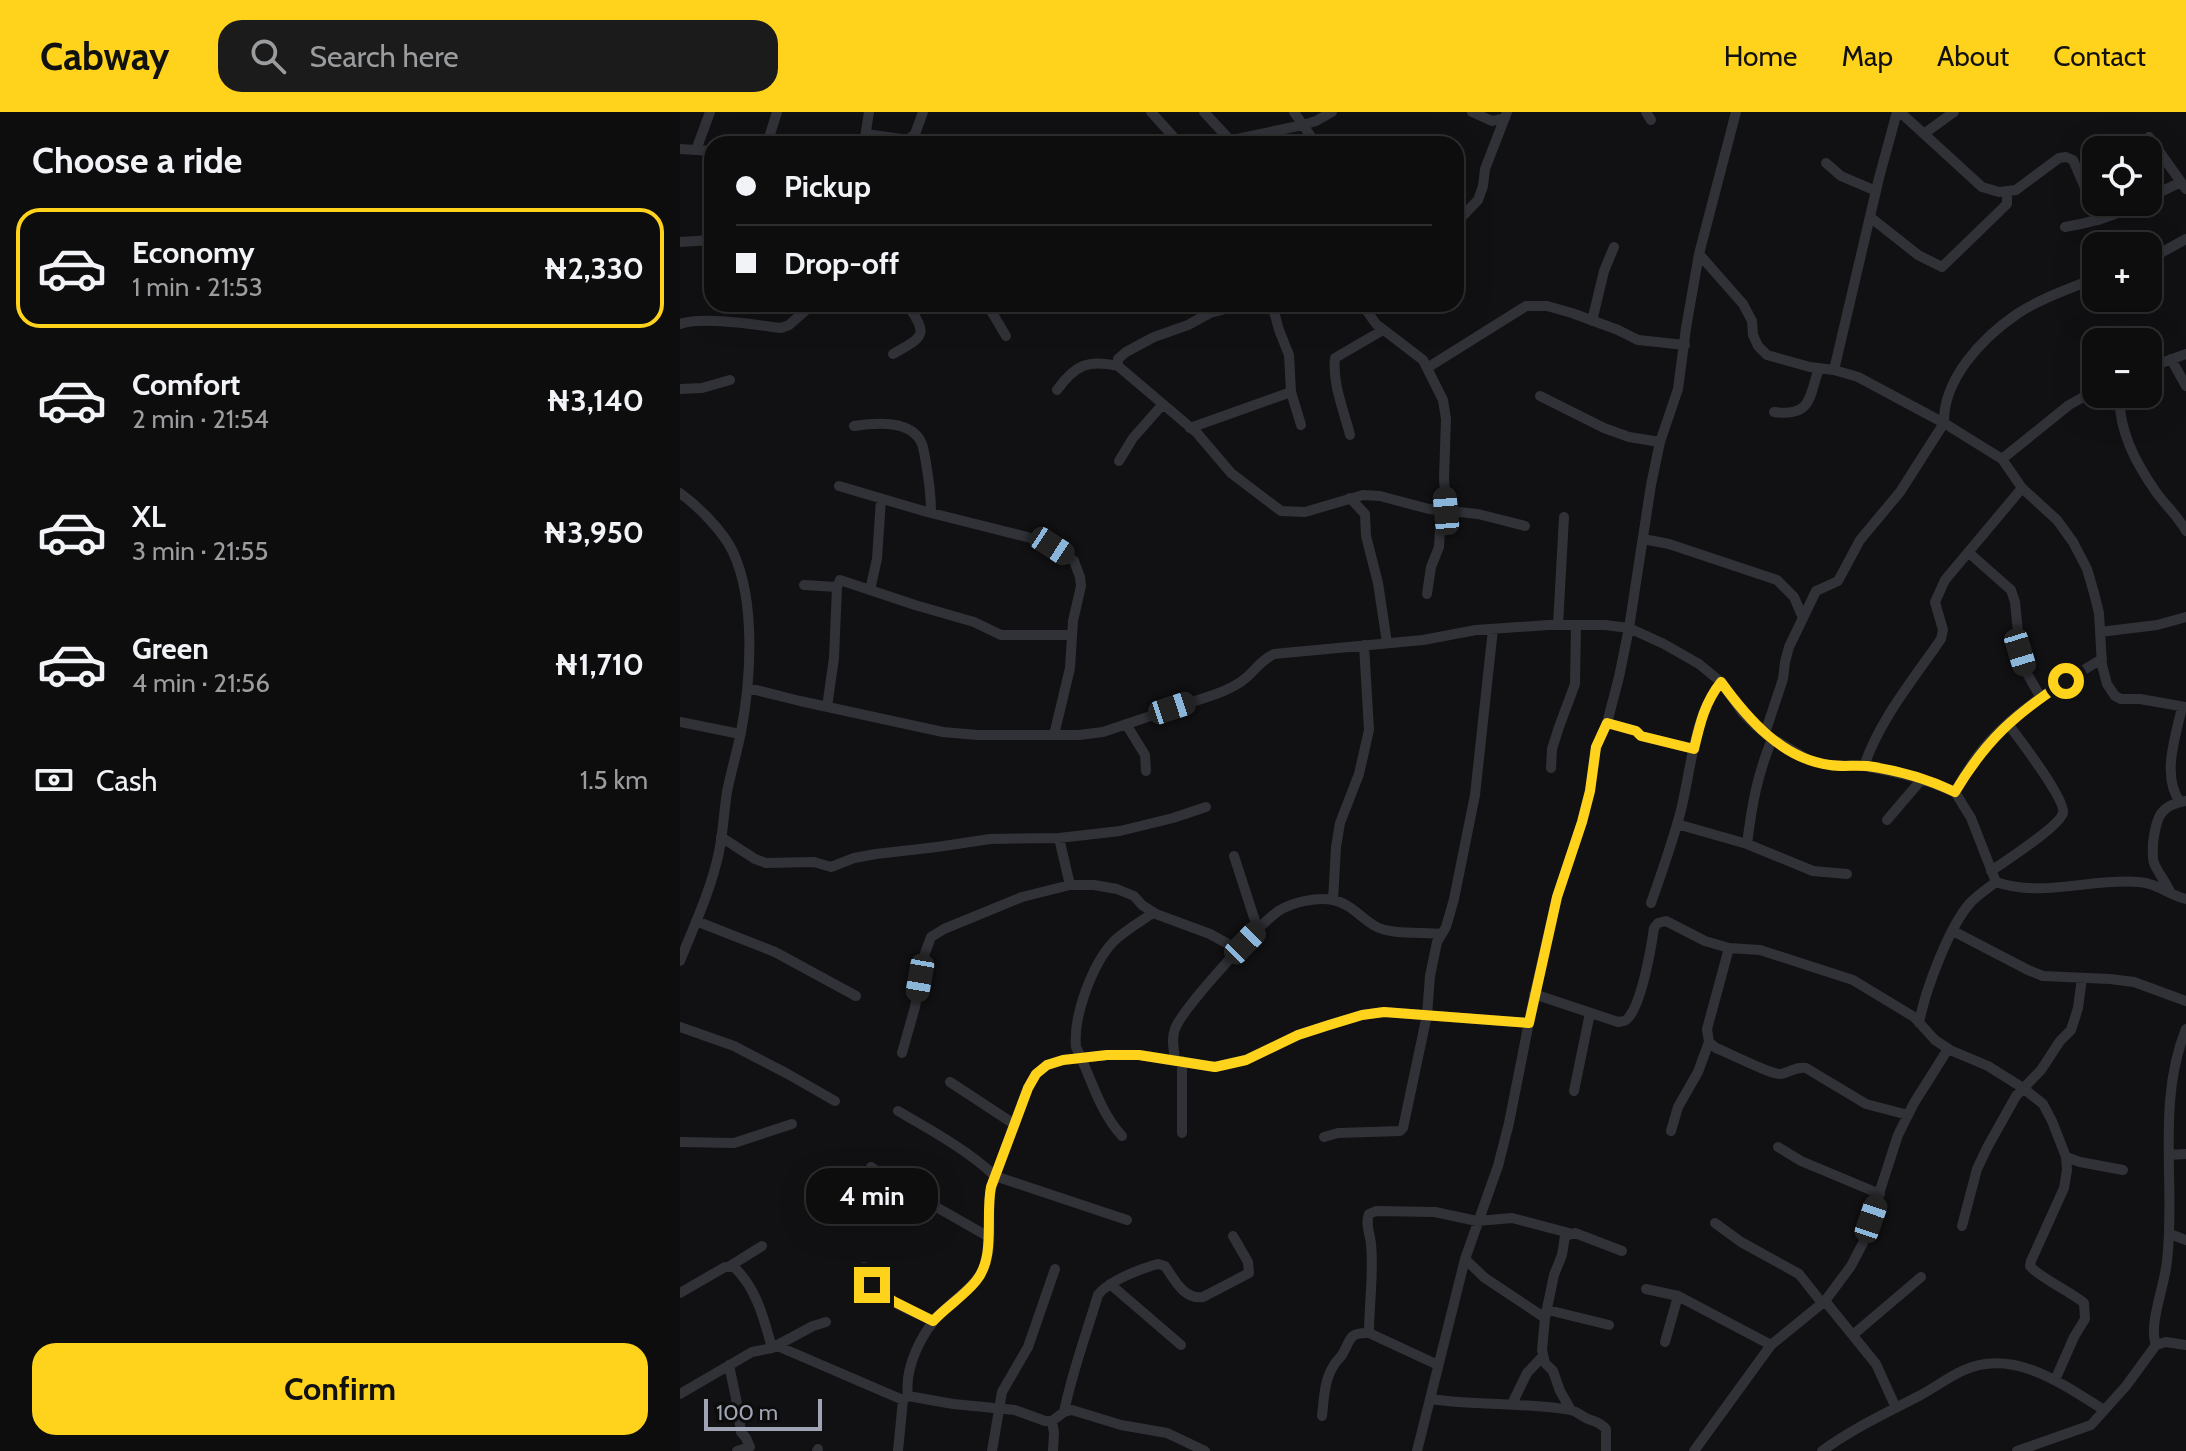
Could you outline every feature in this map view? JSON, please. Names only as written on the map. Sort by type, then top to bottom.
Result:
[{"type":"street","points":[[696,150],[710,112]]},
{"type":"street","points":[[770,136],[777,112]]},
{"type":"street","points":[[865,136],[869,112]]},
{"type":"street","points":[[914,136],[923,112]]},
{"type":"street","points":[[1151,112],[1173,136]]},
{"type":"street","points":[[1204,112],[1226,136]]},
{"type":"street","points":[[1294,112],[1311,136]]},
{"type":"street","points":[[1259,136],[1316,121],[1332,112]]},
{"type":"street","points":[[1472,112],[1492,121],[1506,115]]},
{"type":"street","points":[[1417,1451],[1465,1259],[1498,1166],[1557,897],[1582,822],[1596,747],[1607,723],[1619,677],[1651,485],[1660,442],[1678,389],[1699,254],[1736,112]]},
{"type":"street","points":[[1834,370],[1876,191],[1899,112],[1982,187],[1999,192],[2016,190],[2059,158],[2073,160],[2099,220]]},
{"type":"street","points":[[1925,133],[1954,112]]},
{"type":"street","points":[[1464,215],[1478,200],[1485,169],[1506,115]]},
{"type":"street","points":[[680,149],[704,150]]},
{"type":"street","points":[[2162,155],[2184,186],[2162,193]]},
{"type":"street","points":[[1826,163],[1841,176],[1876,191]]},
{"type":"street","points":[[1870,217],[1918,255],[1942,267],[2007,204],[2007,191]]},
{"type":"street","points":[[2065,227],[2112,216]]},
{"type":"street","points":[[2162,252],[2186,239]]},
{"type":"street","points":[[680,242],[704,240]]},
{"type":"street","points":[[1592,321],[1604,271],[1614,247]]},
{"type":"street","points":[[1699,254],[1743,304],[1752,321],[1758,346],[1767,355],[1858,377],[1944,423],[2002,459],[2022,488],[2057,520],[2087,569],[2099,613],[2107,684],[2115,696],[2184,707],[2170,763],[2173,792],[2183,801],[2166,808],[2158,817],[2152,852],[2154,863],[2170,892]]},
{"type":"street","points":[[1747,844],[1753,795],[1789,647],[1816,591],[1838,581],[1860,540],[1900,492],[1944,423],[1946,401],[1957,377],[1994,332],[2019,312],[2082,284]]},
{"type":"street","points":[[1427,368],[1526,306],[1547,306],[1638,340],[1685,345]]},
{"type":"street","points":[[680,324],[701,321],[781,328],[804,312]]},
{"type":"street","points":[[893,354],[918,340],[921,326],[912,312]]},
{"type":"street","points":[[992,312],[1006,336]]},
{"type":"street","points":[[1118,366],[1118,359],[1126,352],[1214,312]]},
{"type":"street","points":[[1274,312],[1289,355],[1291,392],[1301,425]]},
{"type":"street","points":[[1370,312],[1383,330],[1423,360],[1443,400],[1446,419],[1446,511],[1427,594]]},
{"type":"street","points":[[1350,435],[1340,398],[1335,358],[1383,330]]},
{"type":"street","points":[[2162,363],[2186,354]]},
{"type":"street","points":[[2171,359],[2186,386]]},
{"type":"street","points":[[1057,390],[1068,374],[1078,367],[1099,362],[1118,366],[1190,428],[1231,473],[1281,511],[1305,512],[1363,495],[1380,496],[1429,509],[1478,514],[1525,526]]},
{"type":"street","points":[[1774,412],[1791,414],[1802,410],[1809,401],[1819,368]]},
{"type":"street","points":[[680,389],[702,388],[730,380]]},
{"type":"street","points":[[1190,428],[1291,392]]},
{"type":"street","points":[[1540,396],[1604,428],[1629,437],[1660,442]]},
{"type":"street","points":[[2002,459],[2082,398]]},
{"type":"street","points":[[1119,461],[1133,438],[1163,404]]},
{"type":"street","points":[[2120,408],[2121,424],[2135,458],[2186,531]]},
{"type":"street","points":[[854,426],[885,424],[911,431],[918,437],[930,485],[931,513]]},
{"type":"street","points":[[839,486],[1035,539],[1074,561],[1079,569],[1081,586],[1072,635],[1070,668],[1054,735]]},
{"type":"street","points":[[1864,766],[1871,746],[1896,703],[1941,639],[1943,630],[1935,602],[1945,580],[2022,488]]},
{"type":"street","points":[[680,493],[694,504],[732,549],[748,617],[748,688],[718,853],[680,961]]},
{"type":"street","points":[[1365,514],[1380,496]]},
{"type":"street","points":[[1350,498],[1365,514],[1366,536],[1378,583],[1387,643]]},
{"type":"street","points":[[870,590],[877,559],[881,499]]},
{"type":"street","points":[[1558,625],[1564,517]]},
{"type":"street","points":[[1643,539],[1669,544],[1777,580],[1794,597],[1803,618]]},
{"type":"street","points":[[1968,552],[2011,590],[2024,668],[2041,698]]},
{"type":"street","points":[[827,707],[834,658],[837,583],[840,580],[974,622],[1001,635],[1072,635]]},
{"type":"street","points":[[804,585],[837,587]]},
{"type":"street","points":[[1794,597],[1812,599]]},
{"type":"street","points":[[2100,632],[2157,625],[2186,617]]},
{"type":"street","points":[[748,688],[943,732],[1079,735],[1103,732],[1233,687],[1248,676],[1260,661],[1274,654],[1423,640],[1476,630],[1558,625],[1629,628],[1699,664],[1721,682],[1742,712],[1768,736],[1809,760],[1829,765],[1864,766],[1922,779],[1955,792],[1971,818],[1993,877],[2011,887],[2139,882],[2157,885],[2186,899]]},
{"type":"street","points":[[1551,768],[1552,749],[1575,684],[1576,625]]},
{"type":"street","points":[[1324,1137],[1338,1133],[1400,1131],[1403,1128],[1427,1015],[1437,942],[1446,927],[1454,899],[1475,795],[1493,629]]},
{"type":"street","points":[[1333,900],[1340,823],[1359,774],[1369,730],[1364,645]]},
{"type":"street","points":[[1955,792],[1972,763],[2008,724],[2041,698],[2102,659]]},
{"type":"street","points":[[1651,903],[1677,824],[1703,712],[1721,682]]},
{"type":"street","points":[[680,722],[740,734]]},
{"type":"street","points":[[1607,723],[1636,731],[1641,736],[1694,749]]},
{"type":"street","points":[[1126,724],[1145,755],[1146,771]]},
{"type":"street","points":[[1919,1023],[1931,980],[1953,931],[1970,903],[1993,877],[2063,816],[2063,807],[2036,761],[2008,724]]},
{"type":"street","points":[[1887,820],[1922,779]]},
{"type":"street","points":[[721,837],[766,863],[814,862],[831,867],[876,854],[990,839],[1059,838],[1120,831],[1206,807]]},
{"type":"street","points":[[1677,824],[1747,844],[1813,871],[1847,874]]},
{"type":"street","points":[[1059,838],[1070,885]]},
{"type":"street","points":[[718,853],[737,848]]},
{"type":"street","points":[[1234,856],[1258,930]]},
{"type":"street","points":[[902,1053],[931,937],[1002,904],[1044,891],[1070,885],[1117,889],[1134,896],[1153,913],[1210,934],[1239,950]]},
{"type":"street","points":[[1182,1133],[1178,1060],[1172,1039],[1175,1027],[1270,917],[1299,902],[1333,900],[1346,905],[1376,927],[1388,931],[1441,934]]},
{"type":"street","points":[[1122,1136],[1112,1125],[1100,1102],[1076,1047],[1075,1037],[1086,993],[1096,969],[1114,941],[1153,913]]},
{"type":"street","points":[[1534,994],[1624,1022],[1630,1017],[1638,996],[1654,928],[1666,921],[1705,941],[1729,948],[1760,950],[1845,977],[1914,1017],[1948,1049],[1988,1066],[2023,1088],[2043,1104],[2066,1157],[2067,1170],[2064,1188],[2030,1266],[2037,1274],[2084,1303],[2085,1319],[2055,1380]]},
{"type":"street","points":[[680,924],[694,924],[791,960],[856,996]]},
{"type":"street","points":[[1953,931],[2043,976],[2134,982],[2186,1001]]},
{"type":"street","points":[[1671,1131],[1678,1107],[1698,1072],[1709,1042],[1707,1029],[1729,948]]},
{"type":"street","points":[[1962,1226],[1977,1169],[1998,1126],[2023,1088],[2071,1030],[2082,978]]},
{"type":"street","points":[[898,1451],[909,1372],[917,1349],[933,1321],[976,1281],[987,1257],[988,1204],[995,1176],[1028,1088],[1036,1074],[1047,1065],[1118,1055],[1178,1060],[1215,1067],[1260,1054],[1298,1035],[1362,1015],[1384,1012],[1529,1023]]},
{"type":"street","points":[[1574,1091],[1590,1013]]},
{"type":"street","points":[[680,1027],[734,1046],[835,1101]]},
{"type":"street","points":[[2156,1345],[2154,1322],[2163,1288],[2170,1234],[2169,1111],[2172,1077],[2186,1029]]},
{"type":"street","points":[[1709,1042],[1769,1072],[1781,1074],[1798,1067],[1806,1068],[1866,1104],[1908,1115]]},
{"type":"street","points":[[1694,1451],[1771,1345],[1824,1302],[1851,1266],[1863,1243],[1898,1135],[1948,1049]]},
{"type":"street","points":[[950,1082],[1014,1124]]},
{"type":"street","points":[[898,1111],[954,1143],[995,1176],[1127,1220]]},
{"type":"street","points":[[680,1142],[734,1143],[792,1124]]},
{"type":"street","points":[[1778,1147],[1801,1161],[1880,1194]]},
{"type":"street","points":[[2169,1155],[2186,1154]]},
{"type":"street","points":[[2066,1157],[2123,1170]]},
{"type":"street","points":[[871,1167],[989,1237]]},
{"type":"street","points":[[1369,1333],[1372,1270],[1366,1219],[1376,1211],[1435,1212],[1477,1221],[1512,1218],[1575,1233],[1622,1251]]},
{"type":"street","points":[[1715,1223],[1741,1242],[1799,1274],[1854,1334],[1876,1364],[1896,1408]]},
{"type":"street","points":[[1569,1233],[1565,1236],[1554,1275],[1546,1314],[1543,1356],[1571,1410]]},
{"type":"street","points":[[2170,1234],[2186,1240]]},
{"type":"street","points":[[1064,1412],[1071,1377],[1098,1295],[1110,1284],[1158,1264],[1165,1266],[1189,1296],[1203,1297],[1249,1273],[1248,1262],[1233,1236]]},
{"type":"street","points":[[680,1293],[762,1246]]},
{"type":"street","points":[[1465,1259],[1485,1278],[1546,1314],[1609,1325]]},
{"type":"street","points":[[730,1266],[739,1272],[756,1298],[773,1347]]},
{"type":"street","points":[[864,1267],[868,1279],[880,1293],[933,1321]]},
{"type":"street","points":[[992,1451],[1005,1384],[1028,1347],[1055,1269]]},
{"type":"street","points":[[1854,1334],[1921,1277]]},
{"type":"street","points":[[1110,1284],[1181,1345]]},
{"type":"street","points":[[1646,1289],[1678,1296],[1771,1345]]},
{"type":"street","points":[[1665,1342],[1678,1296]]},
{"type":"street","points":[[680,1394],[752,1352],[773,1347],[826,1322]]},
{"type":"street","points":[[1322,1416],[1325,1388],[1333,1366],[1353,1335],[1369,1333],[1438,1365]]},
{"type":"street","points":[[2021,1450],[2091,1425],[2126,1386],[2156,1345],[2166,1342],[2186,1345]]},
{"type":"street","points":[[773,1347],[906,1398],[999,1407],[1052,1421]]},
{"type":"street","points":[[1512,1404],[1527,1373],[1543,1356]]},
{"type":"street","points":[[1822,1451],[1846,1433],[1980,1364],[2006,1362],[2035,1370],[2104,1410]]},
{"type":"street","points":[[729,1365],[741,1432],[750,1447],[737,1451]]},
{"type":"street","points":[[1430,1399],[1571,1410],[1600,1422],[1606,1429],[1606,1451]]},
{"type":"street","points":[[1052,1421],[1072,1410],[1121,1425],[1167,1433],[1205,1451]]},
{"type":"street","points":[[1052,1421],[1053,1451]]},
{"type":"route","points":[[872,1285],[893,1301],[933,1321],[976,1281],[990,1242],[988,1204],[991,1187],[1028,1088],[1036,1074],[1047,1065],[1107,1055],[1139,1055],[1215,1067],[1246,1060],[1298,1035],[1362,1015],[1384,1012],[1529,1023],[1557,897],[1590,791],[1596,747],[1607,723],[1636,731],[1641,736],[1694,749],[1703,712],[1721,682],[1756,726],[1809,760],[1884,770],[1922,779],[1955,792],[1972,763],[1991,740],[2018,715],[2066,681]]}]
